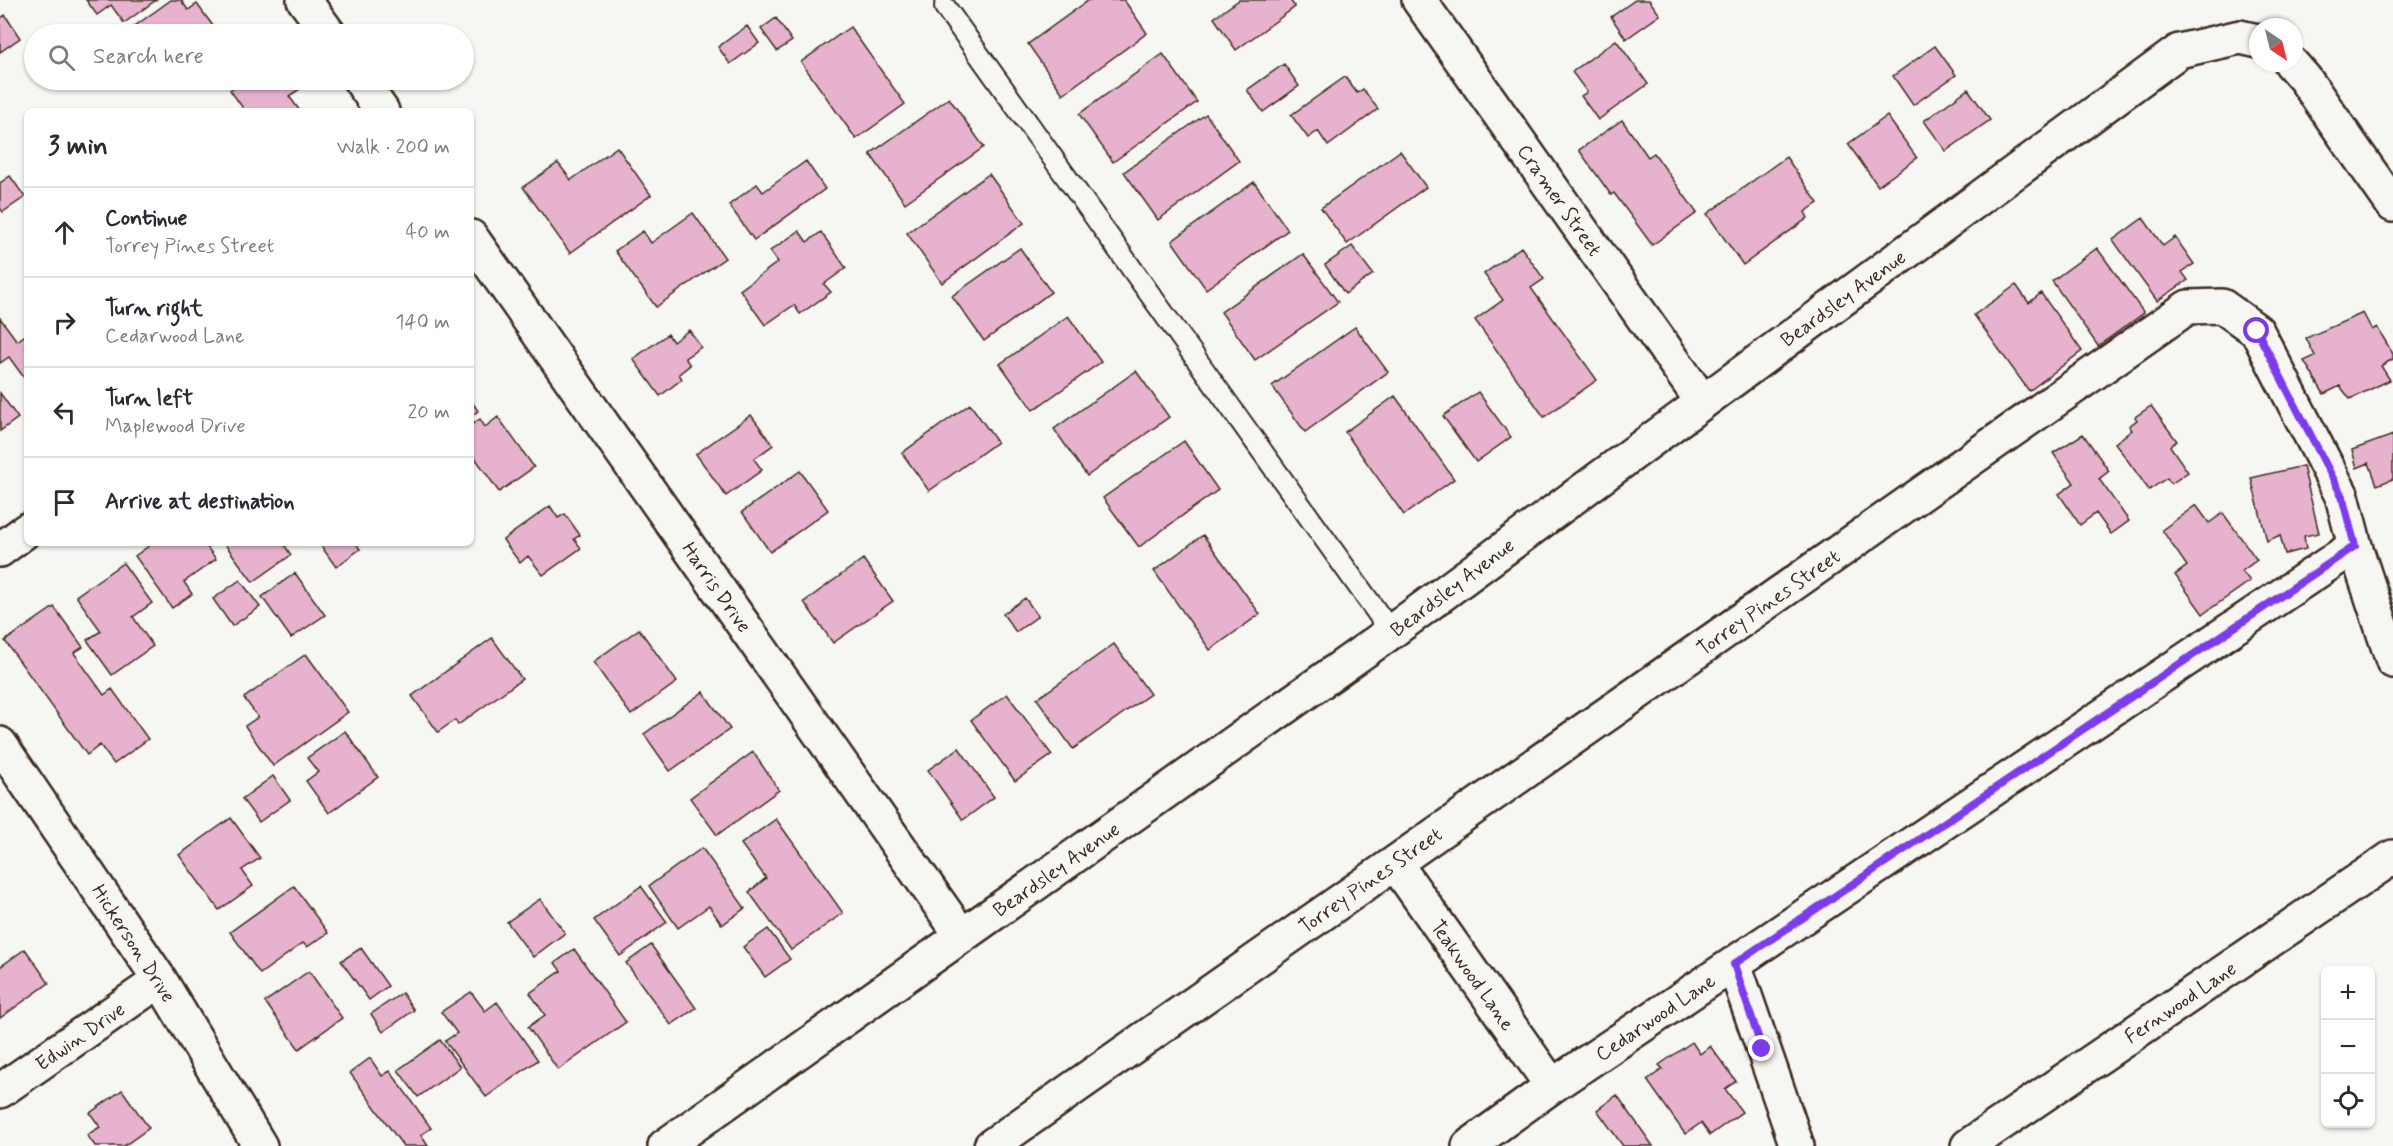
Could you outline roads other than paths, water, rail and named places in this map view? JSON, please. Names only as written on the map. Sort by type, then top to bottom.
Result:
[{"type":"street","points":[[304,0],[322,24]]},
{"type":"street","name":"Cramer Street","points":[[1419,0],[1702,401]]},
{"type":"street","name":"Beardsley Avenue","points":[[665,1146],[1391,632],[2179,51],[2249,39]]},
{"type":"street","points":[[2298,72],[2393,205]]},
{"type":"street","points":[[367,90],[380,108]]},
{"type":"street","name":"Harris Drive","points":[[474,241],[962,936]]},
{"type":"street","name":"Torrey Pines Street","points":[[991,1146],[2188,308],[2222,306],[2257,331],[2342,496],[2355,546],[2393,661]]},
{"type":"street","points":[[0,550],[24,532]]},
{"type":"street","name":"Cedarwood Lane","points":[[1469,1146],[1552,1086],[2355,546]]},
{"type":"street","name":"Hickerson Drive","points":[[0,744],[160,980],[260,1146]]},
{"type":"street","name":"Fernwood Lane","points":[[1968,1146],[2393,857]]},
{"type":"street","name":"Teakwood Lane","points":[[1395,863],[1552,1086]]},
{"type":"street","points":[[1734,964],[1797,1146]]},
{"type":"street","name":"Edwin Drive","points":[[0,1091],[160,980]]},
{"type":"lane","points":[[945,7],[1391,632]]}]
